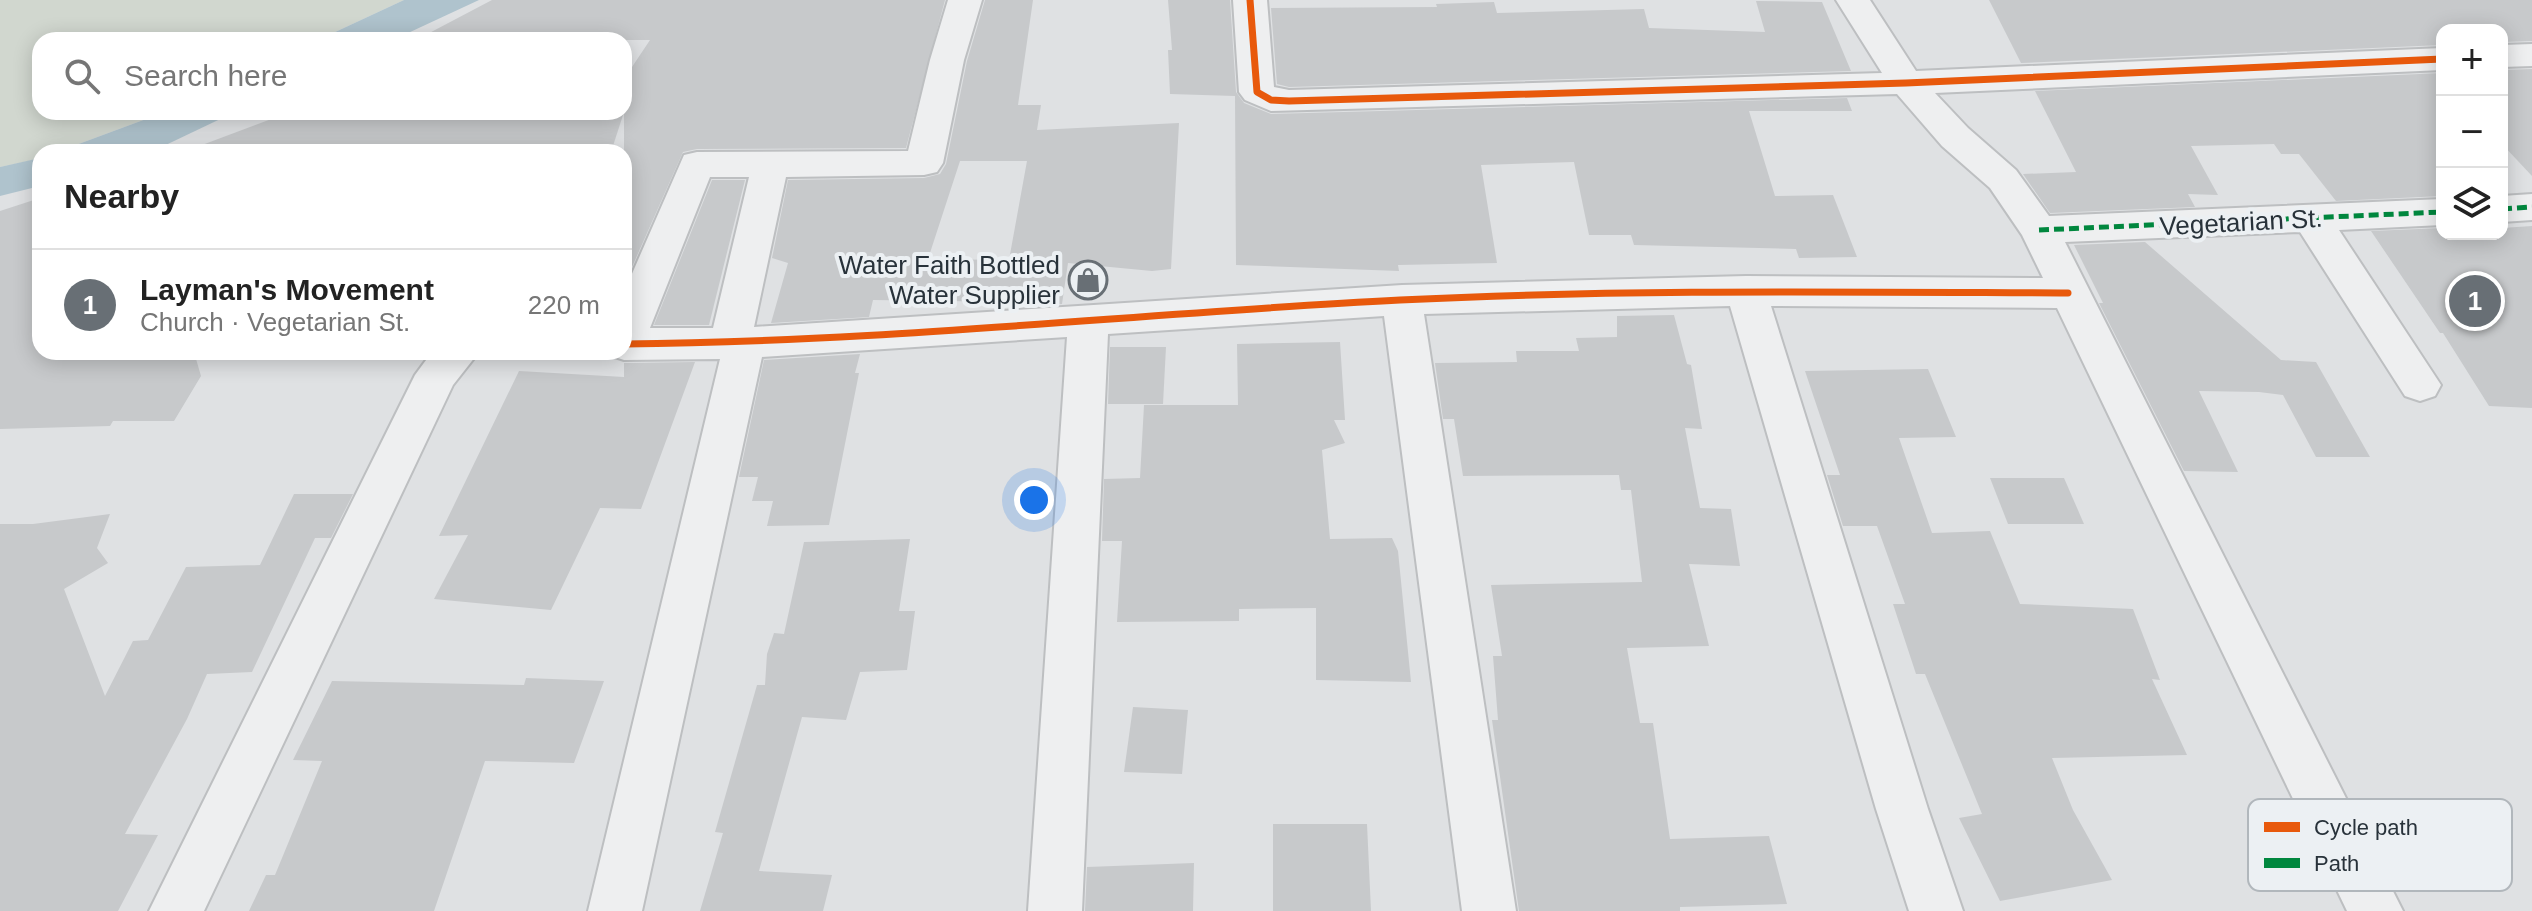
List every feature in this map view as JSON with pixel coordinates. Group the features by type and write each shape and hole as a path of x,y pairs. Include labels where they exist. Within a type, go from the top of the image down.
{"street":[{"path":"632,322 697,164 924,163 947,60 965,0"},
{"path":"1250,0 1255,85 1262,97 1271,100 1906,83 2436,59"},
{"path":"1853,0 1906,83 1955,137 2003,179 2039,230 2320,799"},
{"path":"2508,56 2532,55"},
{"path":"615,911 737,343 770,165"},
{"path":"2508,209 2532,207"},
{"name":"Vegetarian St.","path":"2039,230 2436,212"},
{"path":"2310,217 2420,385"},
{"path":"632,342 737,343 1088,323 1402,300 1746,291 2068,293"},
{"path":"1746,291 1902,809 1936,911"},
{"path":"1402,300 1489,911"},
{"path":"1055,911 1088,323"},
{"path":"176,911 436,375 450,360"},
{"path":"2366,891 2376,911"}],"shaded area":[{"path":"0,0 404,0 335,32 32,32 32,120 143,120 79,144 32,144 32,160 0,167"}],"water":[{"path":"404,0 479,0 410,32 335,32"},
{"path":"143,120 218,120 168,144 79,144"},
{"path":"32,160 32,188 0,196 0,167"}],"building":[{"path":"492,0 945,0 906,148 697,149 683,152 632,267 632,144 624,144 624,120 632,120 632,67 650,40 632,40 632,32 431,32"},
{"path":"985,0 1033,0 1018,105 1041,105 1037,130 1179,123 1171,269 1152,271 1068,263 1062,304 1018,307 1019,302 873,300 869,317 771,323 788,263 772,258 788,180 924,178 940,174 946,164 967,61","holes":["960,161 1027,161 1009,260 928,259"]},
{"path":"1168,0 1230,0 1236,92 1244,103 1271,114 1847,98 1852,111 1749,111 1775,196 1833,195 1857,257 1799,258 1796,249 1634,245 1631,235 1589,235 1574,162 1481,165 1497,263 1398,265 1399,271 1236,265 1235,96 1170,94 1168,50 1172,50"},
{"path":"1989,0 2532,0 2532,41 2508,42 2508,24 2436,24 2436,45 2021,63"},
{"path":"1756,1 1822,2 1851,71 1289,87 1277,84 1271,8 1437,7 1436,4 1494,2 1497,13 1644,9 1649,28 1765,32"},
{"path":"2532,69 2532,176 2508,150 2508,70"},
{"path":"2436,73 2436,196 2336,201 2299,154 2281,154 2274,144 2191,146 2218,195 2188,194 2195,207 2050,213 2023,174 2076,172 2035,91"},
{"path":"269,120 621,120 614,144 205,144"},
{"path":"712,180 745,180 709,325 654,325"},
{"path":"32,201 32,360 196,360 201,376 174,421 113,421 110,426 0,429 0,211"},
{"path":"2532,226 2532,408 2489,406 2443,333 2440,333 2371,231 2436,228 2436,240 2508,240 2508,228"},
{"path":"2145,242 2281,360 2316,362 2370,457 2316,457 2283,395 2199,391 2238,472 2184,471 2099,303 2103,303 2074,245"},
{"path":"1674,315 1687,364 1691,365 1702,429 1685,428 1700,508 1731,509 1740,566 1689,564 1709,646 1627,648 1640,723 1653,723 1670,839 1769,836 1787,904 1680,907 1680,911 1519,911 1492,720 1498,720 1493,656 1502,656 1491,585 1642,582 1631,490 1621,490 1619,475 1463,476 1454,419 1443,419 1435,363 1517,362 1516,351 1579,351 1576,338 1617,337 1617,316"},
{"path":"1340,342 1345,420 1334,420 1345,443 1322,450 1330,539 1392,538 1398,551 1411,682 1316,680 1316,608 1239,609 1239,621 1117,622 1122,541 1102,541 1104,479 1140,478 1144,405 1238,405 1237,344"},
{"path":"1110,347 1166,347 1163,404 1108,404"},
{"path":"860,354 855,373 859,373 829,525 767,526 773,501 752,501 758,477 739,477 764,360"},
{"path":"695,362 641,509 600,508 551,610 434,599 468,535 439,536 519,371 624,377 624,363"},
{"path":"1928,369 1956,437 1899,438 1932,533 1990,531 2020,604 2133,609 2160,680 2152,679 2187,755 2052,758 2073,810 2112,880 2000,901 1959,818 1982,814 1925,674 1916,674 1893,604 1905,604 1877,526 1843,526 1827,475 1840,475 1805,371"},
{"path":"1990,478 2064,478 2084,524 2008,524"},
{"path":"294,494 353,494 331,538 315,538 252,672 207,674 187,719 125,834 158,835 118,911 0,911 0,524 33,524 110,514 97,548 108,563 64,589 105,696 133,641 148,640 186,567 260,565"},
{"path":"910,539 899,611 915,611 907,670 860,672 846,720 802,717 759,871 832,875 823,911 700,911 723,833 715,832 757,685 765,685 767,654 774,633 784,634 804,542"},
{"path":"526,678 604,681 574,763 485,761 434,911 249,911 266,875 275,875 322,761 293,760 332,681 524,685"},
{"path":"1133,707 1188,710 1182,774 1124,772"},
{"path":"1273,824 1367,824 1371,911 1273,911"},
{"path":"1194,863 1193,911 1085,911 1087,867"}],"marked path":[{"path":"2508,209 2532,207"},
{"path":"2039,230 2436,212"}],"cycle path":[{"path":"1250,0 1257,92 1271,100 1289,101 1906,83 2436,59"},
{"path":"632,344 744,343 1402,300 1746,291 2068,293"}],"place":[{"name":"Water Faith Bottled Water Supplier","path":"1088,280"},
{"name":"Layman's Movement","path":"2475,301"}]}
